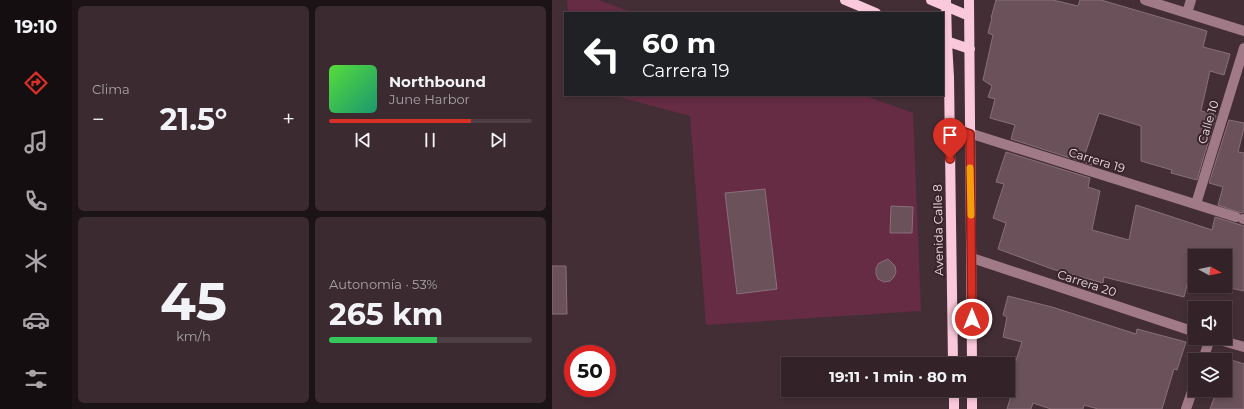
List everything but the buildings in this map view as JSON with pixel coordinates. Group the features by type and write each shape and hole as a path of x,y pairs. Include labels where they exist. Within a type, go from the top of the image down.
{"main road":[{"path":"845,0 874,12"},
{"path":"931,0 947,4 970,16"},
{"path":"969,0 972,357"},
{"name":"Avenida Calle 8","path":"947,4 945,41 950,77 953,357"},
{"path":"945,41 970,49"},
{"path":"954,397 954,409"},
{"path":"972,397 972,409"}],"street":[{"path":"1145,0 1244,31"},
{"path":"1187,12 1191,0"},
{"name":"Calle 10","path":"1196,204 1244,48"},
{"name":"Carrera 19","path":"950,127 1241,218"},
{"name":"Carrera 20","path":"972,258 1188,330"},
{"path":"1232,344 1244,347"},
{"path":"1186,409 1190,397"}],"shaded area":[{"path":"567,0 598,0 631,12 568,12"},
{"path":"616,96 866,96 913,113 921,311 706,325 690,116"}],"slow traffic":[{"path":"970,168 971,215"}],"route":[{"path":"950,159 950,127 970,134 972,319"}]}
